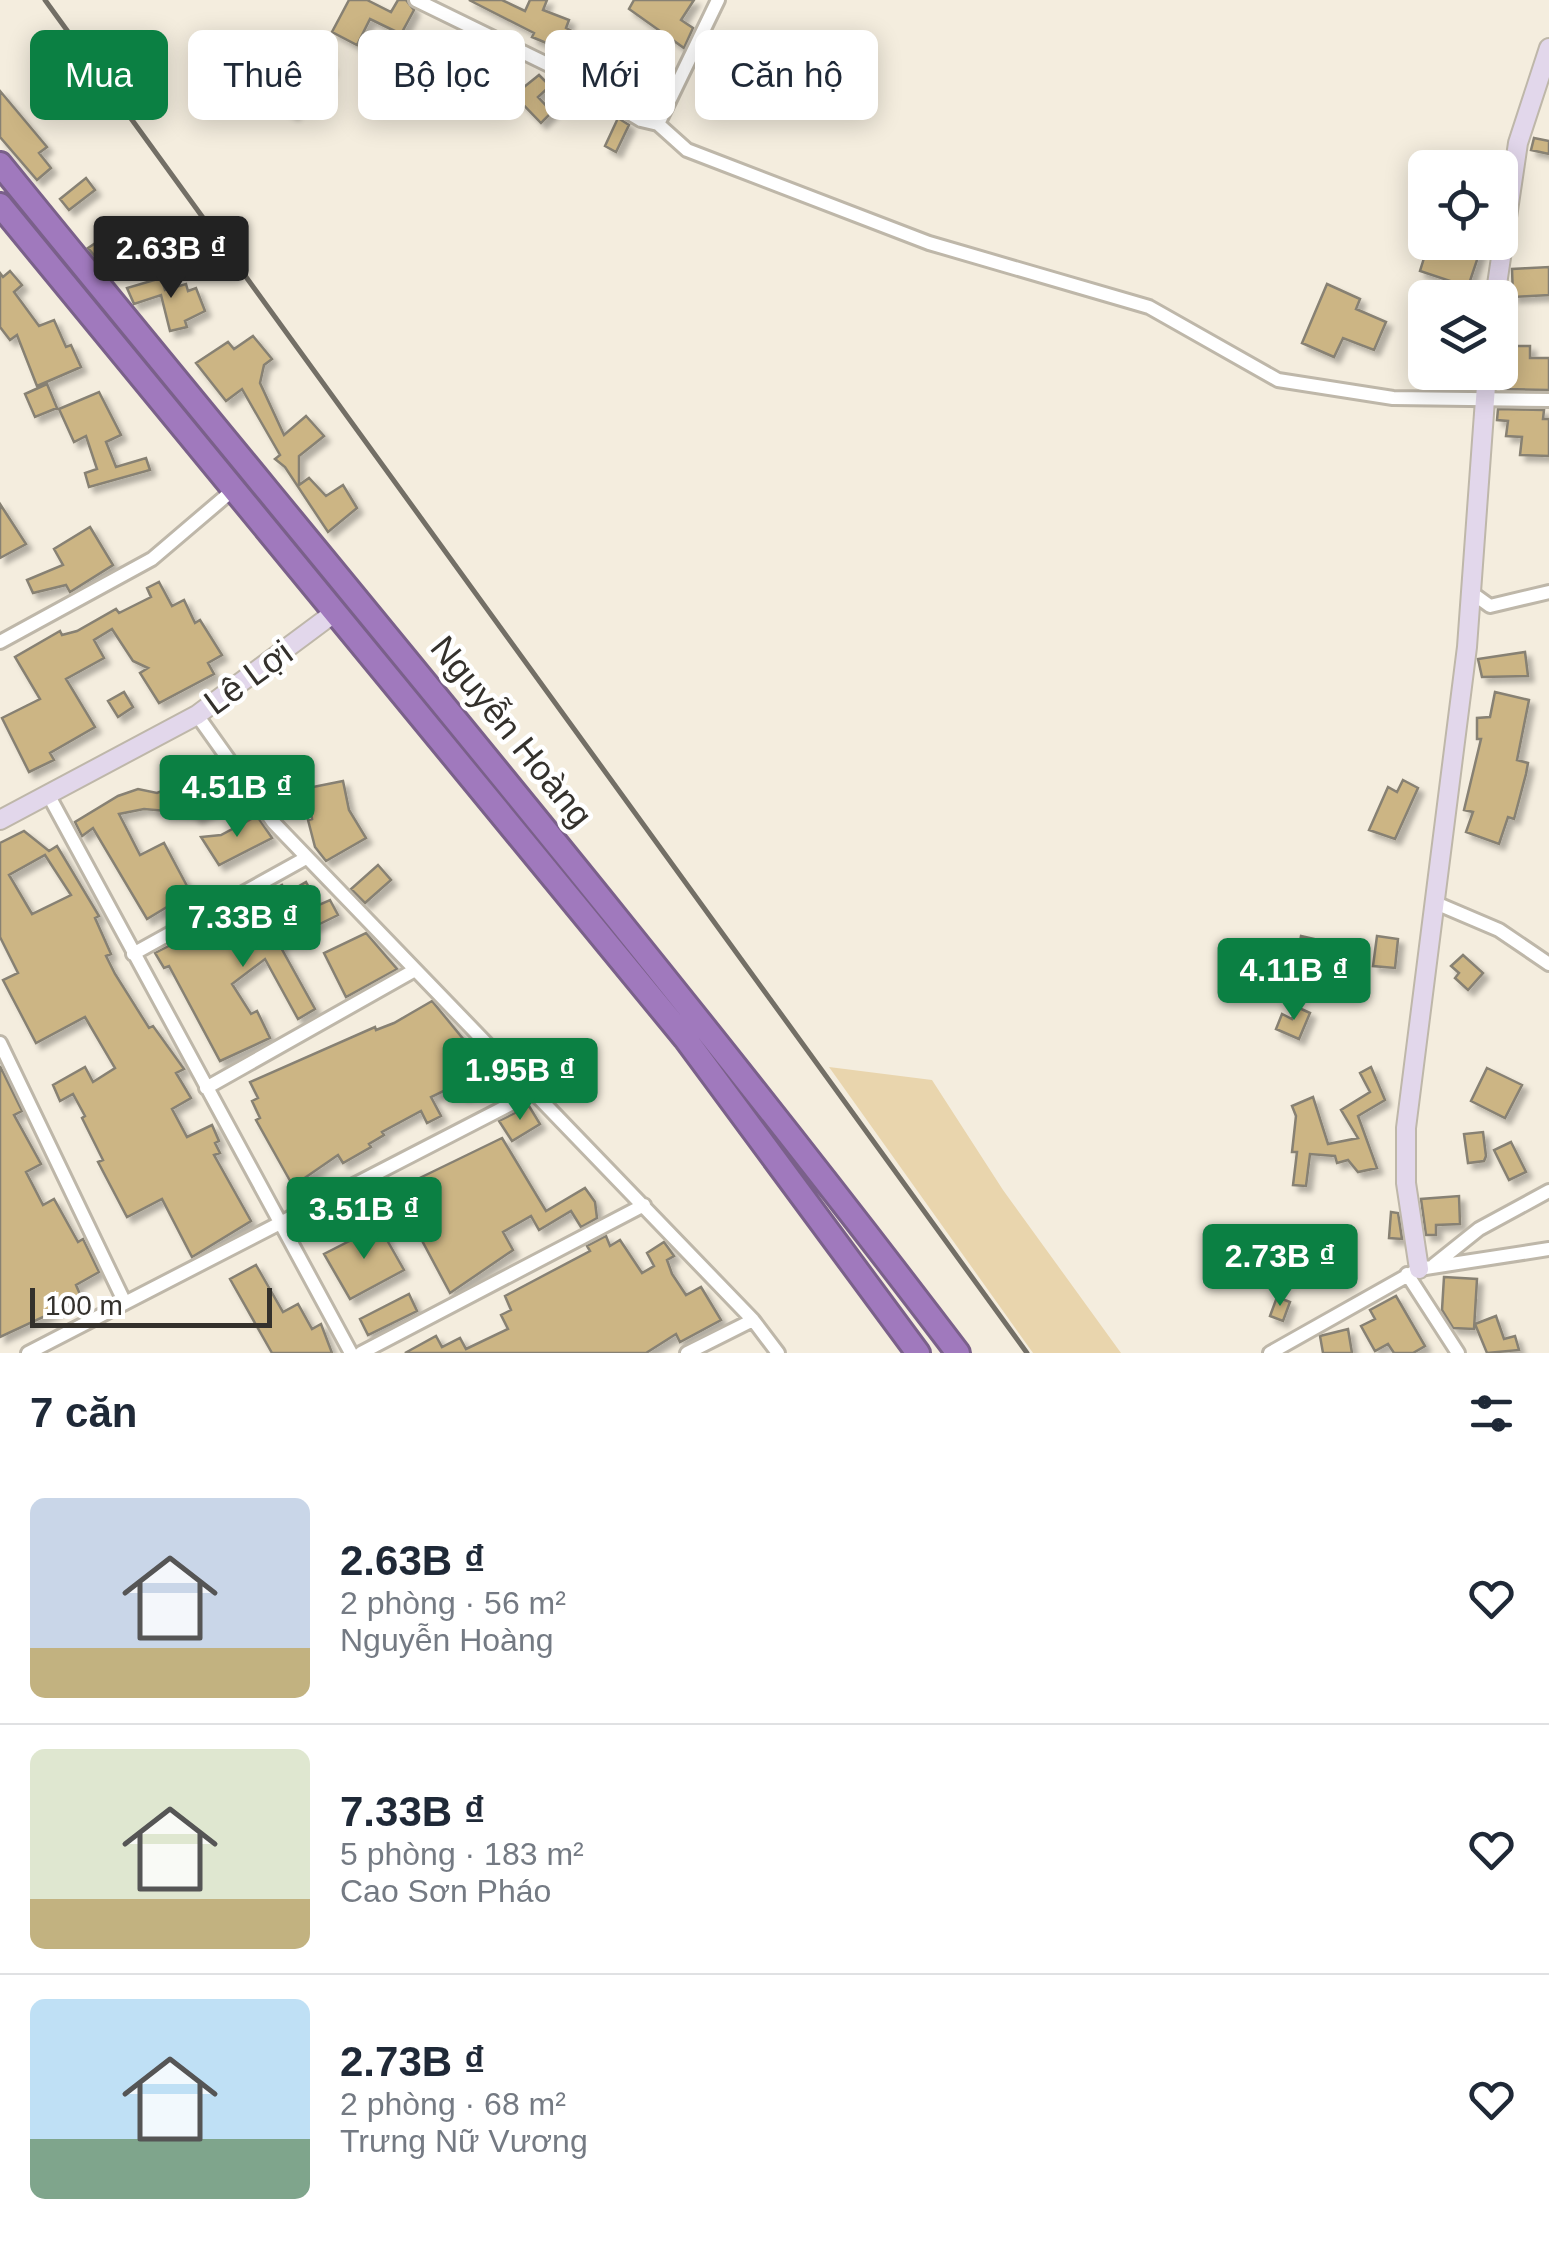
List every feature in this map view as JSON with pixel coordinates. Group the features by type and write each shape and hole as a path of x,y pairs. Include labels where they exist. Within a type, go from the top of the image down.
{"highway":[{"name":"Nguyễn Hoàng","path":"0,164 565,850 958,1353"},
{"name":"Nguyễn Hoàng","path":"0,205 684,1038 918,1353"},
{"path":"57,274 77,259"}],"street":[{"path":"416,0 549,65 641,120 658,124 687,150 903,233 1149,306 1278,380 1358,395 1483,402 1549,400"},
{"path":"658,124 718,0"},
{"path":"1499,280 1518,144 1549,48"},
{"path":"1458,1353 1419,1270 1406,1183 1406,1128 1438,904 1472,593 1485,390"},
{"path":"0,642 152,559 234,490"},
{"path":"1472,593 1490,606 1549,592"},
{"name":"Lê Lợi","path":"0,820 197,715 334,614"},
{"path":"197,715 273,822 644,1205 753,1320 778,1353"},
{"path":"49,796 352,1353"},
{"path":"133,954 306,858"},
{"path":"1438,904 1499,930 1549,964"},
{"path":"206,1088 415,970"},
{"path":"0,1042 125,1303"},
{"path":"28,1353 534,1092"},
{"path":"1270,1353 1419,1270 1480,1229 1549,1191"},
{"path":"361,1353 644,1205"},
{"path":"1419,1270 1549,1248"},
{"path":"687,1353 753,1320"}],"shaded area":[{"path":"829,1067 932,1080 1003,1190 1121,1353 1033,1353"}],"building":[{"path":"349,0 367,0 391,12 398,0 406,0 414,10 403,30 393,30 370,19 364,30 358,30 357,45 333,30"},
{"path":"469,0 502,0 525,11 530,0 547,0 543,10 569,20 566,28 570,30 545,30 545,42 532,37 534,33"},
{"path":"634,0 694,0 681,20 693,28 684,48 675,42 675,30 659,30 629,9"},
{"path":"539,75 545,81 545,91 538,97 545,104 545,119 541,123 525,106 525,86"},
{"path":"0,91 47,147 39,153 51,168 37,180 0,137"},
{"path":"617,120 629,125 616,152 605,146"},
{"path":"1534,138 1549,141 1549,154 1531,150"},
{"path":"86,178 95,190 69,210 60,199"},
{"path":"121,226 128,237 105,252 111,261 103,266 88,248"},
{"path":"1423,260 1477,260 1470,280 1447,280 1420,271"},
{"path":"1549,267 1549,295 1518,297 1518,280 1512,280 1512,269"},
{"path":"10,271 22,285 14,292 39,326 54,320 66,347 71,345 81,367 37,386 17,335 10,340 0,327 0,273 3,277"},
{"path":"161,278 165,290 186,284 188,291 196,288 205,311 185,321 187,327 170,331 161,295 134,304 127,288"},
{"path":"1327,284 1360,299 1356,309 1386,322 1374,350 1343,338 1334,357 1302,343"},
{"path":"253,336 272,359 264,365 260,383 284,435 306,416 324,436 299,456 299,485 309,478 326,496 343,485 357,508 328,532 285,467 275,459 280,455 242,389 226,401 196,363 228,342 234,349"},
{"path":"1518,346 1530,346 1530,358 1549,358 1549,390 1518,389"},
{"path":"47,384 57,408 35,417 25,394"},
{"path":"99,392 121,435 106,442 116,467 146,458 150,470 89,487 85,473 97,469 86,436 74,442 59,409"},
{"path":"1498,409 1544,410 1543,419 1549,419 1549,456 1520,455 1522,437 1506,436 1508,421 1497,420"},
{"path":"0,504 26,544 0,558"},
{"path":"90,527 113,565 70,592 66,585 33,593 27,580 63,565 54,549"},
{"path":"159,582 172,606 184,600 195,623 200,620 222,655 208,663 214,674 159,703 140,673 148,668 133,661 112,629 94,640 104,658 66,679 95,727 50,753 54,760 29,772 2,718 40,699 15,657 60,631 62,635 77,631 116,609 119,613 151,597 147,588"},
{"path":"1525,652 1528,676 1482,677 1478,659"},
{"path":"124,692 133,707 118,717 108,701"},
{"path":"1495,692 1529,700 1517,760 1528,763 1526,774 1514,819 1508,817 1499,844 1466,832 1473,812 1464,810 1481,739 1477,739 1477,718 1490,717"},
{"path":"201,775 219,807 197,818 189,813 144,809 119,814 140,855 164,843 195,901 177,912 172,904 147,919 93,828 82,836 75,822 118,796 138,789 157,793"},
{"path":"1403,780 1418,788 1395,839 1369,830 1388,787 1397,792"},
{"path":"343,781 349,810 366,838 326,861 315,847 308,820 312,819 308,788"},
{"path":"257,816 272,838 219,865 201,837 221,835"},
{"path":"24,831 49,851 57,846 99,916 95,918 115,974 149,1028 153,1026 184,1069 176,1073 191,1098 172,1109 187,1137 212,1125 220,1153 214,1155 251,1221 192,1257 162,1199 127,1217 98,1162 103,1160 73,1094 60,1101 53,1085 85,1067 93,1082 115,1068 85,1017 36,1043 3,980 18,973 0,937 0,843","holes":["45,855 71,895 32,914 9,875"]},
{"path":"378,865 391,880 365,903 351,889"},
{"path":"306,882 319,905 330,900 338,915 279,944 315,1009 298,1019 265,959 232,984 251,1014 257,1011 270,1038 220,1061 169,966 164,968 155,953 212,924 220,936 282,924 264,895 282,885 287,893"},
{"path":"366,933 397,969 346,997 324,953"},
{"path":"1301,936 1314,939 1311,955 1298,952"},
{"path":"1377,936 1398,939 1395,968 1373,966"},
{"path":"1463,955 1483,973 1468,990 1455,978 1459,973 1451,966"},
{"path":"432,1001 464,1040 453,1046 476,1089 463,1095 458,1084 431,1097 441,1116 427,1123 421,1111 382,1132 384,1135 369,1144 371,1147 343,1163 338,1155 293,1186 256,1120 260,1118 252,1101 258,1098 250,1082 375,1027 376,1030 394,1023"},
{"path":"1297,1007 1310,1013 1299,1039 1276,1029 1282,1014 1292,1019"},
{"path":"0,1066 22,1111 14,1115 41,1164 26,1172 43,1205 54,1199 78,1242 83,1239 99,1272 76,1285 82,1299 0,1337"},
{"path":"1371,1067 1385,1100 1358,1116 1377,1168 1358,1172 1348,1160 1337,1163 1335,1156 1310,1154 1306,1186 1293,1185 1297,1152 1292,1152 1296,1116 1292,1106 1313,1097 1328,1144 1358,1138 1341,1110 1370,1092 1360,1073"},
{"path":"1487,1068 1522,1085 1505,1118 1471,1101"},
{"path":"529,1106 540,1124 512,1141 499,1121"},
{"path":"1483,1132 1484,1161 1468,1163 1464,1134"},
{"path":"502,1138 546,1211 585,1188 595,1202 597,1218 581,1227 571,1211 539,1230 531,1216 503,1232 513,1250 450,1293 395,1190"},
{"path":"1511,1142 1526,1172 1509,1180 1494,1150"},
{"path":"1459,1196 1460,1224 1436,1225 1436,1235 1426,1235 1421,1199"},
{"path":"1391,1212 1398,1213 1402,1239 1389,1238"},
{"path":"379,1226 404,1270 350,1299 324,1254"},
{"path":"606,1236 610,1246 620,1240 642,1273 654,1266 647,1253 664,1242 674,1256 667,1260 672,1274 686,1295 701,1287 721,1320 680,1342 676,1334 646,1353 405,1353 436,1336 442,1347 460,1338 466,1349 508,1329 501,1315 511,1310 505,1296 590,1251 587,1246"},
{"path":"256,1265 283,1312 298,1304 312,1329 321,1324 332,1353 272,1353 230,1279"},
{"path":"1444,1277 1477,1279 1474,1329 1453,1328 1442,1310"},
{"path":"409,1294 417,1311 368,1335 360,1319"},
{"path":"1396,1296 1425,1346 1413,1353 1394,1353 1388,1344 1375,1351 1361,1326 1375,1319 1370,1310"},
{"path":"1277,1297 1290,1302 1283,1321 1270,1316"},
{"path":"1496,1316 1504,1339 1515,1336 1519,1350 1487,1353 1475,1324"},
{"path":"1348,1329 1352,1353 1323,1353 1320,1336"}],"railway":[{"path":"45,0 1027,1353"}]}
